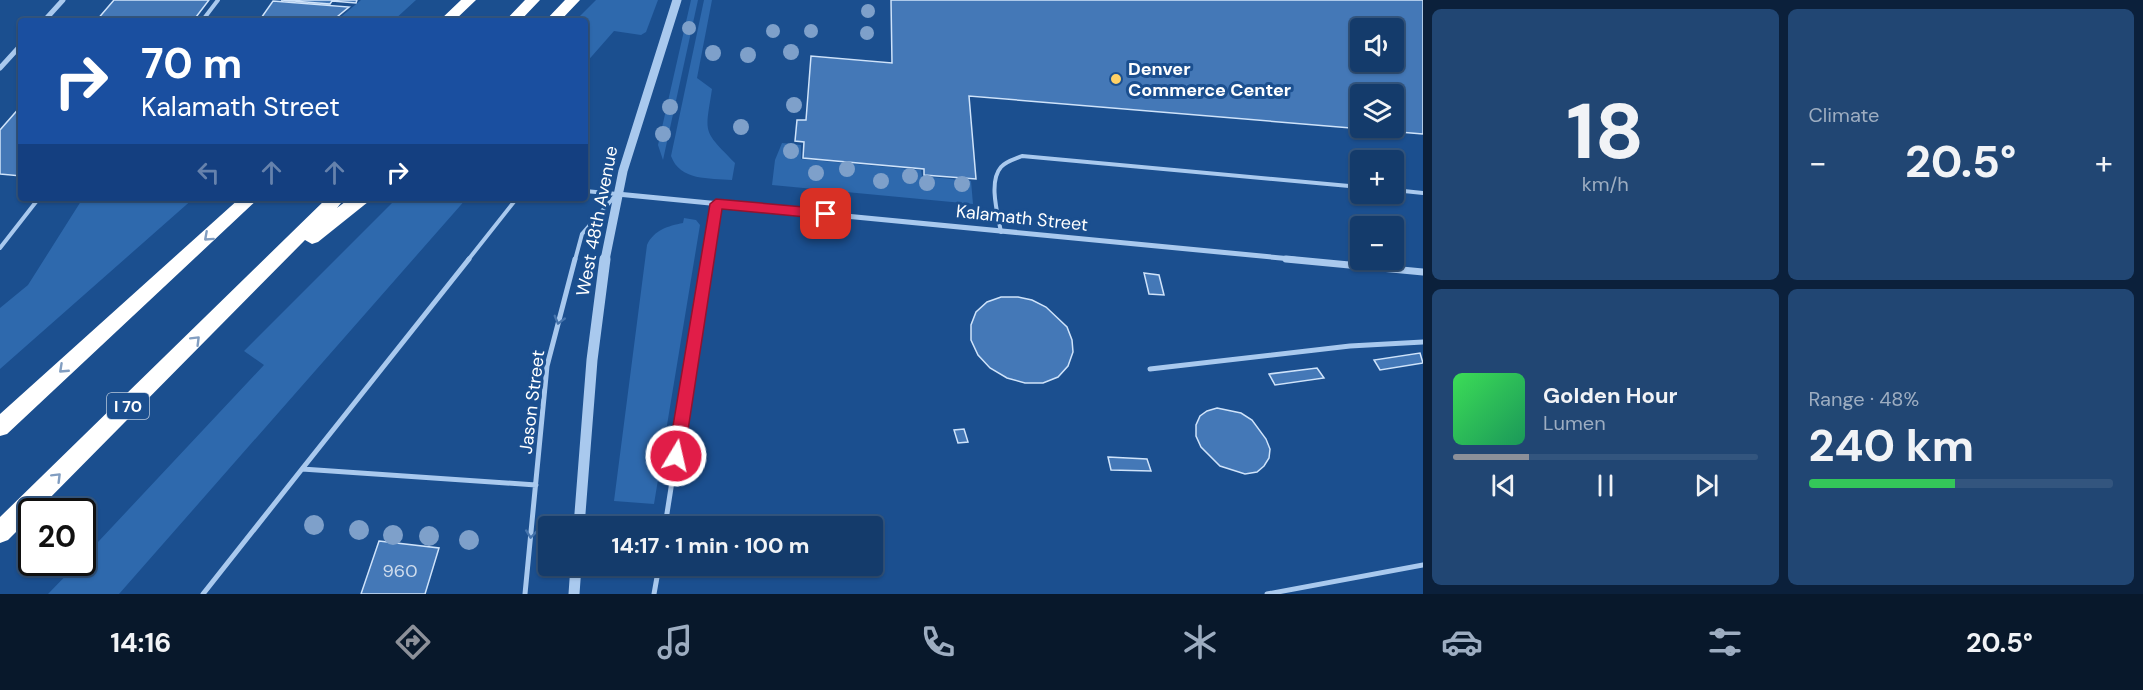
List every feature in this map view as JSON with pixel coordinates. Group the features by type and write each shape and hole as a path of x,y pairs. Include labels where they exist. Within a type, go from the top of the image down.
{"highway":[{"path":"449,18 469,0"},
{"path":"515,18 533,0"},
{"path":"555,18 573,0"},
{"path":"0,427 248,201"},
{"name":"I 70","path":"0,532 334,201"},
{"path":"256,280 358,201"}],"street":[{"path":"47,18 63,0"},
{"name":"West 48th Avenue","path":"580,516 595,331 617,194 628,151 677,0"},
{"path":"0,68 18,48"},
{"name":"Kalamath Street","path":"617,194 1423,272"},
{"path":"574,594 575,576"}],"lane":[{"path":"204,18 218,0"},
{"path":"1001,232 996,178 1000,168 1009,160 1022,156 1350,186"},
{"path":"588,191 617,194"},
{"path":"1404,191 1423,193"},
{"name":"Jason Street","path":"525,594 547,366 582,234 617,194"},
{"path":"0,248 37,201"},
{"path":"203,594 515,201"},
{"path":"667,516 716,204"},
{"path":"1150,369 1350,346 1423,342"},
{"path":"302,469 536,485"},
{"path":"1267,594 1423,565"},
{"path":"654,594 657,576"},
{"path":"1306,587 1309,594"}],"shaded area":[{"path":"361,0 416,0 396,18 340,18"},
{"path":"596,0 658,0 646,32 641,35 614,31 588,61 588,18 578,18"},
{"path":"691,0 698,0 663,160 658,145"},
{"path":"704,0 712,0 697,78 712,89 708,130 716,144 735,163 732,180 696,177 688,174 675,164 671,156"},
{"path":"782,143 801,145 801,159 921,170 922,176 971,181 973,204 772,185 775,160"},
{"path":"81,201 191,201 0,369 0,308 28,285"},
{"path":"394,201 464,201 119,594 48,594 65,576 96,576 96,544 264,365 244,351"},
{"path":"684,218 696,220 700,225 654,504 614,501 647,245 658,232 683,223"}],"building":[{"path":"114,0 209,0 195,18 99,18"},
{"path":"281,0 357,0 356,3 332,1 330,4"},
{"name":"Denver Commerce Center","path":"891,0 1423,0 1423,134 1404,132 1404,84 1350,84 1350,128 969,96 976,179 924,175 924,169 803,158 804,142 795,141 797,120 806,120 811,56 892,63"},
{"path":"273,1 349,7 336,18 261,18"},
{"path":"18,109 18,176 0,174 0,130"},
{"path":"1144,273 1159,275 1164,295 1149,294"},
{"path":"1001,297 1032,300 1046,307 1067,327 1072,340 1073,352 1068,366 1058,377 1043,383 1025,383 1007,378 990,368 978,355 971,340 971,325 976,312 987,302"},
{"path":"1420,353 1423,363 1380,370 1374,360"},
{"path":"1317,368 1324,378 1275,385 1269,374"},
{"path":"1217,408 1241,413 1252,420 1266,439 1270,449 1269,458 1257,472 1245,474 1220,466 1201,447 1196,436 1196,425 1200,416"},
{"path":"964,429 968,442 958,443 954,430"},
{"path":"1108,457 1147,459 1151,471 1111,470"},
{"path":"379,541 439,548 425,594 361,594"}],"place":[{"name":"Denver Commerce Center","path":"1116,79"}],"route":[{"path":"676,456 716,204 826,214"}]}
